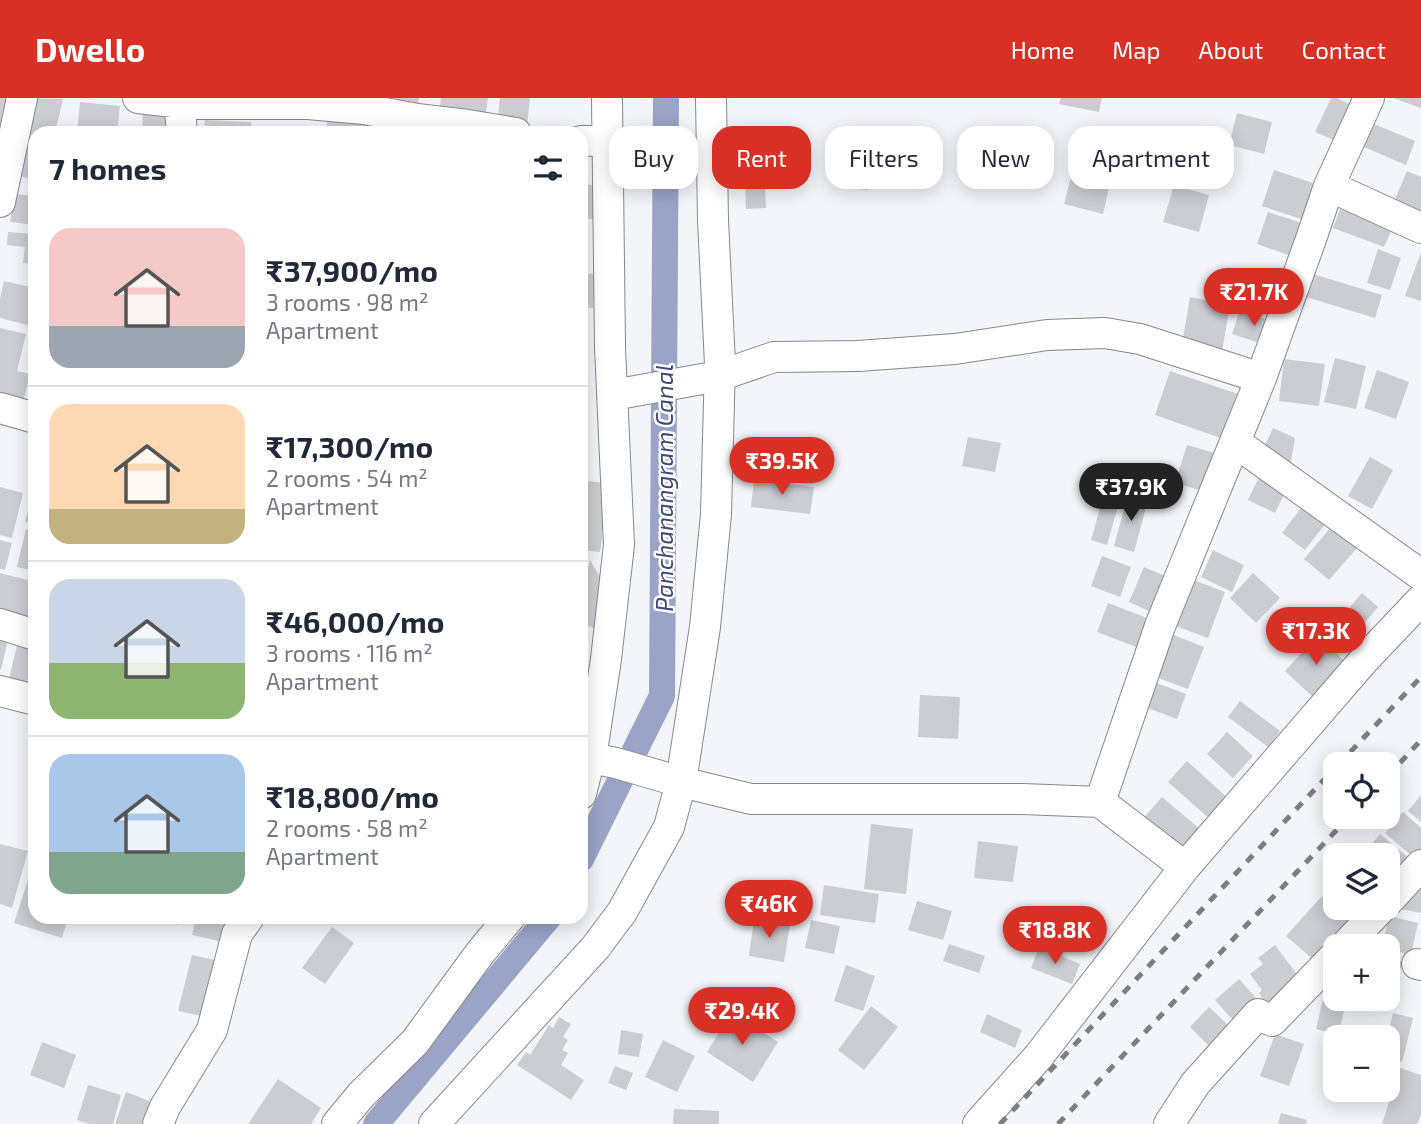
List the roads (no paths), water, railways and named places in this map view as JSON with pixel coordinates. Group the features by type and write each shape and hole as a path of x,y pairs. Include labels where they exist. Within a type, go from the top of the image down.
{"street":[{"path":"0,202 22,98"},
{"path":"138,98 282,101 364,109 474,126"},
{"path":"588,783 603,760 595,638 619,545 610,348 595,141 607,98"},
{"path":"434,1124 595,948 622,912 669,827 669,778 705,627 716,514 719,376 710,98"},
{"path":"1100,802 1160,626 1261,378 1329,186 1369,98"},
{"path":"179,100 181,126"},
{"path":"1329,186 1421,228"},
{"path":"612,395 719,376 774,357 858,356 955,349 1047,335 1105,333 1140,339 1261,378"},
{"path":"0,408 28,416"},
{"path":"1235,442 1421,575"},
{"path":"978,1124 1038,1057 1185,867 1364,660 1421,600"},
{"path":"0,624 28,633"},
{"path":"0,691 28,698"},
{"path":"603,760 751,799 1022,799 1100,802 1185,867"},
{"path":"1400,888 1421,865"},
{"path":"1356,934 1370,920"},
{"path":"159,1124 165,1107 212,1030 237,934 244,924"},
{"path":"337,1124 415,1042 503,924"},
{"path":"1169,1124 1195,1084 1258,1014 1272,1021 1323,968"}],"waterway":[{"name":"Panchanangram Canal","path":"588,845 662,696 666,98"},
{"name":"Panchanangram Canal","path":"376,1124 543,924"}],"railway":[{"path":"1350,752 1421,677"},
{"path":"1400,763 1421,740"},
{"path":"1000,1124 1323,781"},
{"path":"1058,1124 1338,829"}]}
